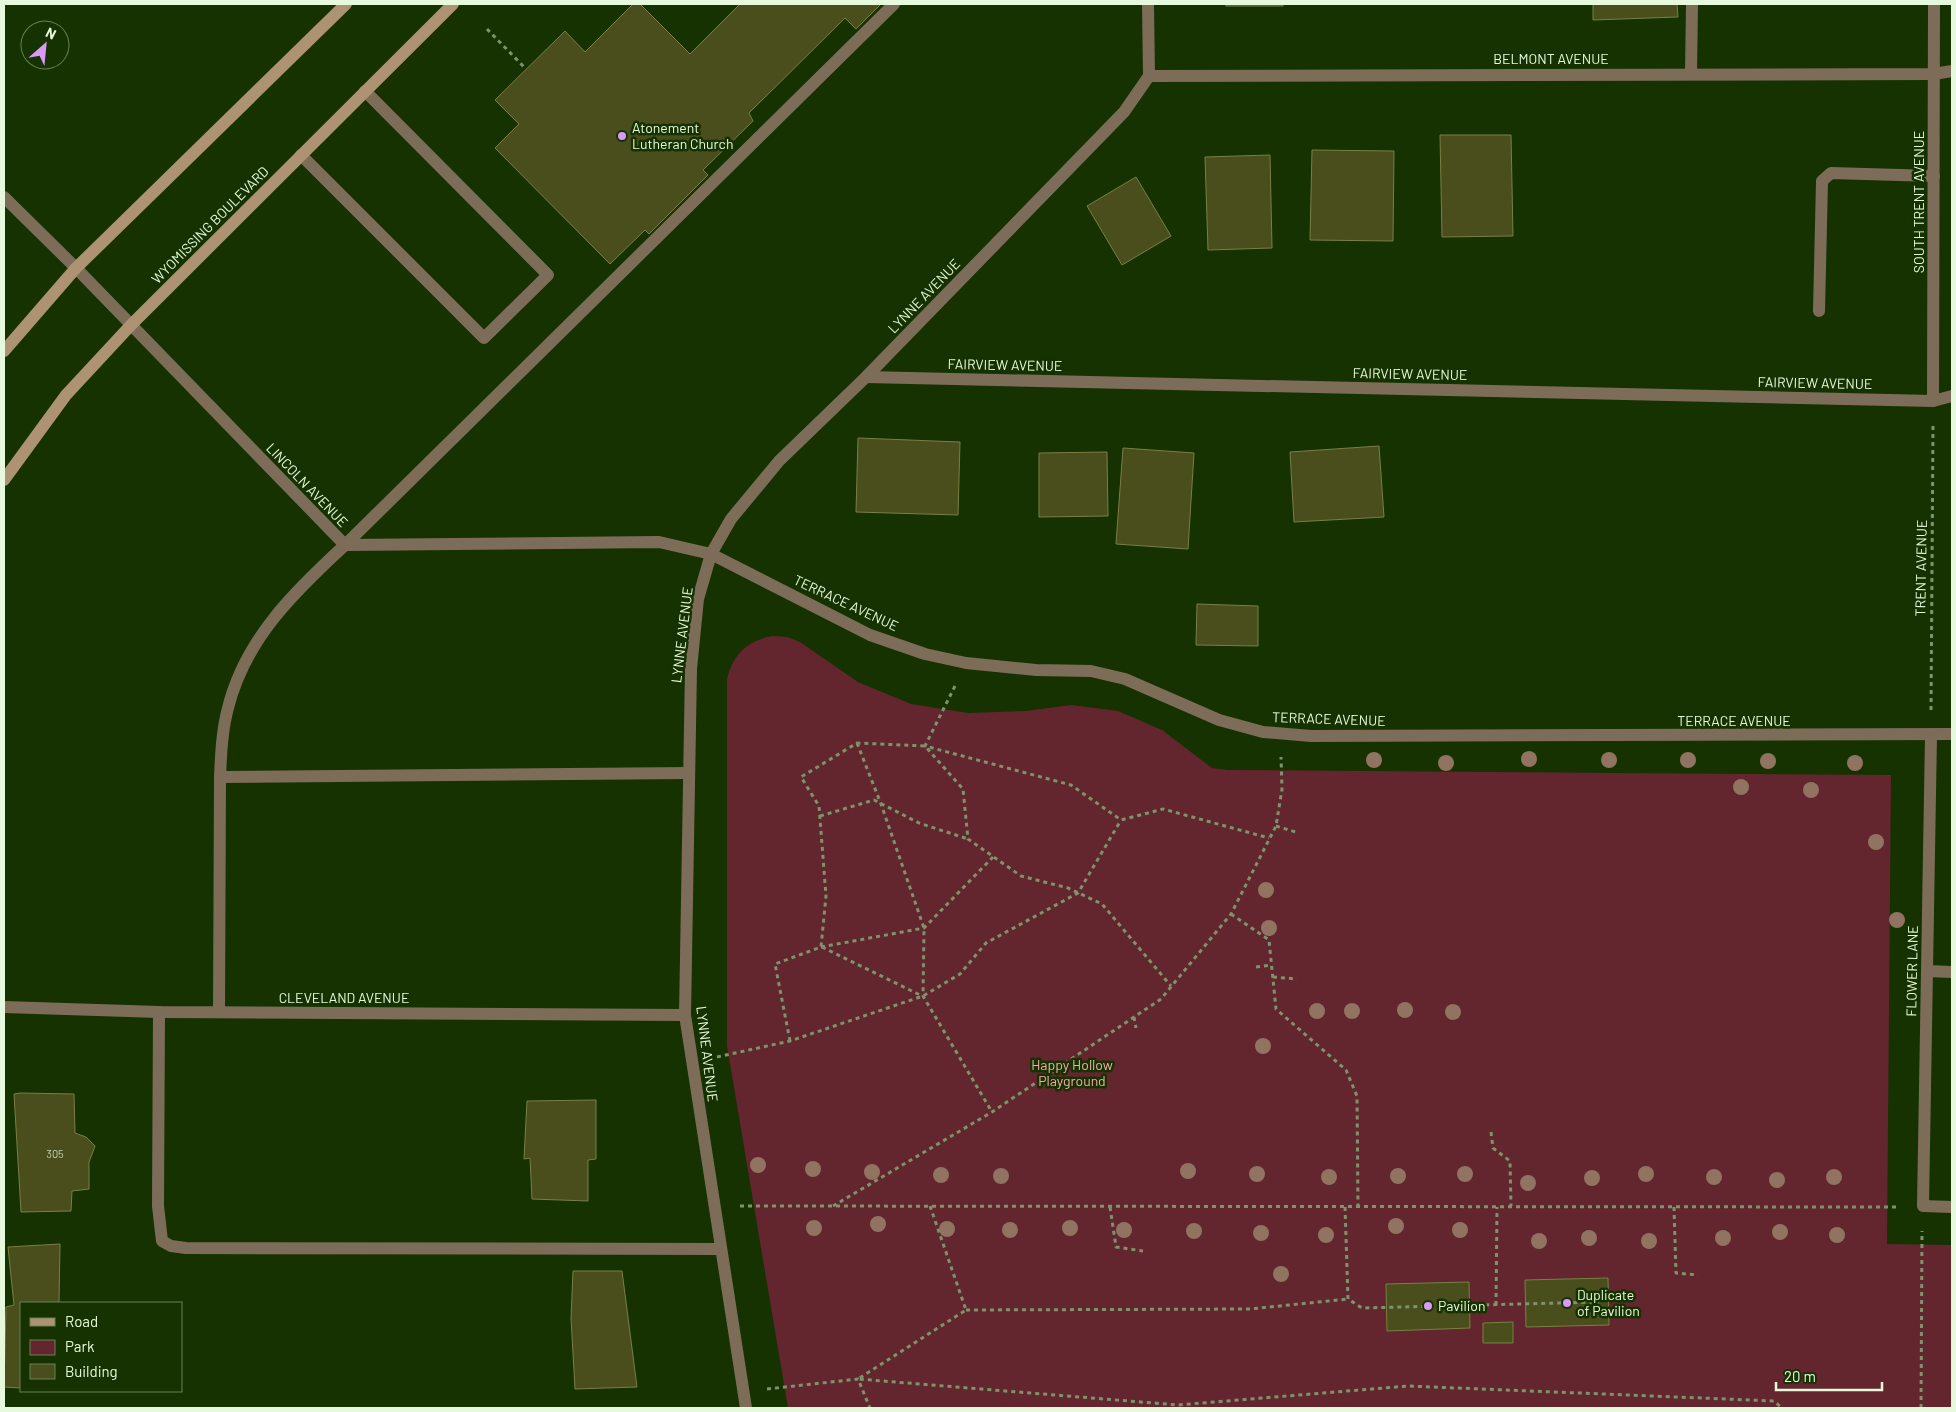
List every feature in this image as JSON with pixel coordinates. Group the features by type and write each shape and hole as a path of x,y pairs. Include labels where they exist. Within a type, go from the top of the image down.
{"main road":[{"path":"4,351 76,268 346,4"},
{"name":"WYOMISSING BOULEVARD","path":"4,480 66,395 131,325 452,4"}],"street":[{"path":"219,1012 220,777 222,740 227,709 233,689 252,648 268,624 303,584 345,545 894,4"},
{"path":"1148,4 1149,76"},
{"path":"1692,4 1692,74"},
{"name":"SOUTH TRENT AVENUE","path":"1933,400 1934,4"},
{"name":"BELMONT AVENUE","path":"1149,76 1934,74 1952,71"},
{"name":"LYNNE AVENUE","path":"746,1408 685,1015 690,669 698,599 711,554 731,519 779,461 866,377 1124,112 1149,76"},
{"path":"301,155 484,338 548,275 365,91"},
{"path":"1818,311 1822,181 1831,173 1934,176"},
{"name":"LINCOLN AVENUE","path":"4,197 76,268 345,545 659,542 711,554"},
{"name":"FAIRVIEW AVENUE","path":"866,377 1933,400 1952,396"},
{"name":"TERRACE AVENUE","path":"711,554 870,635 926,654 966,663 1036,670 1091,671 1125,679 1219,720 1263,732 1311,736 1952,734"},
{"name":"FLOWER LANE","path":"1922,1206 1931,735"},
{"path":"220,777 689,773"},
{"path":"1927,971 1952,972"},
{"name":"CLEVELAND AVENUE","path":"4,1007 159,1012 685,1015"},
{"path":"159,1012 158,1206 162,1241 171,1246 196,1248 721,1249"},
{"path":"1922,1206 1952,1207"}],"path":[{"path":"487,29 526,69"},
{"name":"TRENT AVENUE","path":"1931,735 1933,400"},
{"path":"925,746 966,663"},
{"path":"832,1206 992,1112 1160,1000 1231,914 1276,826 1282,789 1281,734"},
{"path":"857,744 881,804 924,928 923,996 992,1112"},
{"path":"821,947 826,896 819,806 801,777 857,744 925,746 1071,785 1121,820"},
{"path":"925,746 963,789 968,839"},
{"path":"820,816 874,800 919,823 968,839 1021,876 1078,892 1102,904 1171,986"},
{"path":"692,1062 790,1041 923,996 960,974 986,943 1078,892 1121,820 1163,809 1269,838"},
{"path":"1276,826 1299,833"},
{"path":"790,1041 775,964 821,947 924,928 993,857"},
{"path":"1231,914 1269,940 1276,1009 1346,1070 1357,1096 1358,1207"},
{"path":"821,947 923,996"},
{"path":"1256,967 1271,965"},
{"path":"1273,977 1297,979"},
{"path":"1134,1018 1136,1028"},
{"path":"1491,1132 1493,1148 1510,1162 1511,1206"},
{"path":"714,1206 1851,1208 1922,1206 1920,1408"},
{"path":"930,1206 966,1310"},
{"path":"1345,1206 1348,1300"},
{"path":"1110,1207 1116,1247 1143,1251"},
{"path":"1496,1305 1497,1207"},
{"path":"1674,1207 1676,1272 1698,1275"},
{"path":"858,1379 966,1310 1250,1309 1348,1300 1362,1308 1599,1302"},
{"path":"858,1379 870,1408"},
{"path":"744,1392 858,1379 1178,1405 1408,1386 1774,1401 1782,1408"}],"green space":[{"name":"Happy Hollow Playground","path":"773,636 787,637 800,642 858,682 911,704 968,713 1026,711 1071,705 1118,711 1162,730 1212,768 1228,770 1891,775 1887,1244 1952,1245 1952,1408 788,1408 727,1046 727,679 733,662 743,650 756,641"}],"building":[{"name":"Atonement Lutheran Church","path":"633,4 640,4 690,54 740,4 881,4 856,29 845,18 749,113 753,121 703,170 708,175 649,234 645,230 610,264 495,148 519,124 495,100 565,31 585,52"},
{"path":"1226,4 1283,4 1283,6 1226,6"},
{"path":"1593,4 1677,4 1678,17 1593,20"},
{"path":"1440,135 1511,135 1513,236 1442,237"},
{"path":"1312,150 1394,151 1393,241 1310,240"},
{"path":"1270,155 1272,248 1208,250 1205,157"},
{"path":"1136,177 1171,236 1122,265 1087,206"},
{"path":"858,438 960,442 958,515 856,512"},
{"path":"1379,446 1384,517 1294,522 1290,452"},
{"path":"1123,448 1194,453 1188,549 1116,544"},
{"path":"1107,452 1108,516 1039,517 1039,453"},
{"path":"1197,604 1258,606 1258,646 1196,645"},
{"path":"14,1094 74,1094 75,1133 86,1137 95,1146 89,1162 89,1189 72,1191 71,1211 21,1212"},
{"path":"596,1100 596,1159 588,1160 588,1201 532,1199 530,1158 524,1159 527,1101"},
{"path":"60,1244 59,1302 20,1302 20,1388 4,1387 6,1307 14,1305 8,1247"},
{"path":"573,1271 622,1271 637,1387 575,1389 571,1318"},
{"name":"Duplicate of Pavilion","path":"1608,1278 1609,1325 1526,1327 1525,1280"},
{"name":"Pavilion","path":"1469,1282 1470,1328 1387,1331 1386,1284"},
{"path":"1513,1322 1513,1343 1483,1343 1483,1323"}],"place":[{"name":"Atonement Lutheran Church","path":"622,136"},
{"name":"Duplicate of Pavilion","path":"1567,1303"},
{"name":"Pavilion","path":"1428,1306"}]}
